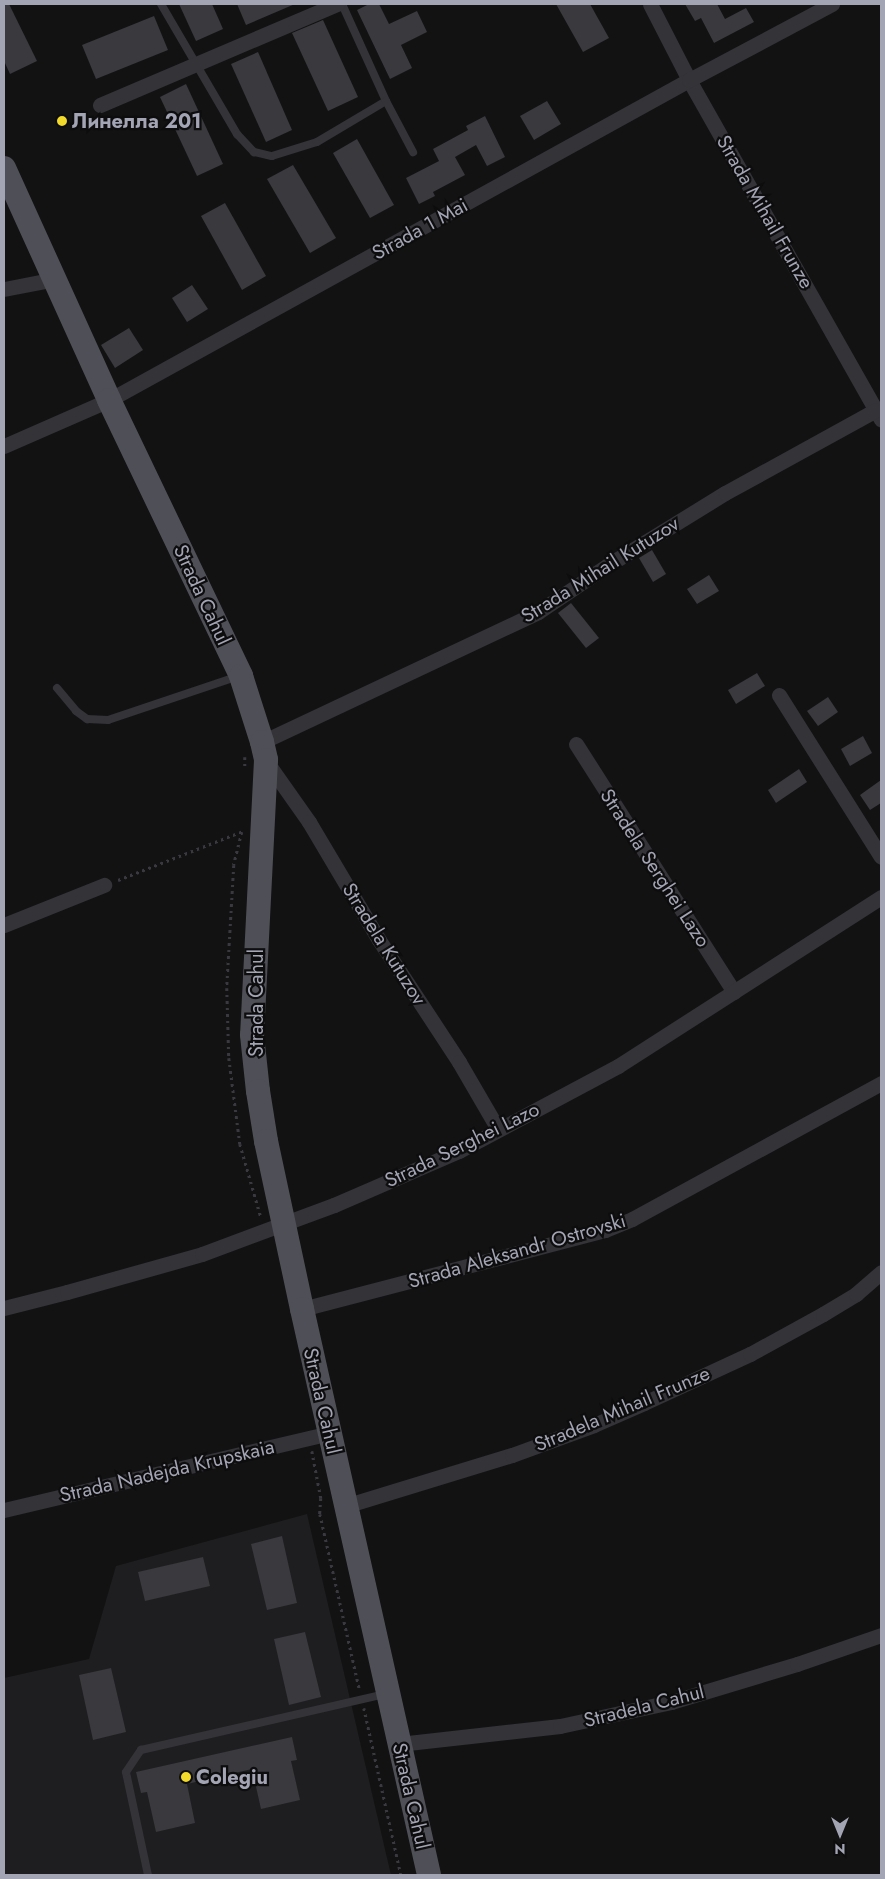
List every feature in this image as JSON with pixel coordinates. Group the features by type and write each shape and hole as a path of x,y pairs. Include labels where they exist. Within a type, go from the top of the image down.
{"main road":[{"name":"Strada Cahul","path":"4,168 56,279 109,400 241,676 264,751 252,1035 264,1133 428,1875"}],"street":[{"path":"100,105 337,4"},
{"name":"Strada Mihail Frunze","path":"650,4 689,80 879,415"},
{"name":"Strada 1 Mai","path":"4,446 109,400 689,80 832,4"},
{"path":"4,289 56,279"},
{"name":"Strada Mihail Kutuzov","path":"264,751 538,612 608,565 725,493 879,415"},
{"path":"779,695 881,857"},
{"name":"Stradela Serghei Lazo","path":"576,744 734,992"},
{"name":"Stradela Kutuzov","path":"264,751 309,822 379,940 459,1062 498,1130"},
{"path":"4,924 104,885"},
{"name":"Strada Serghei Lazo","path":"4,1308 202,1254 410,1174 460,1151 618,1066 881,896"},
{"name":"Strada Aleksandr Ostrovski","path":"302,1309 605,1230 632,1219 881,1084"},
{"name":"Stradela Mihail Frunze","path":"345,1506 512,1454 594,1425 750,1354 856,1294 881,1272"},
{"name":"Strada Nadejda Krupskaia","path":"4,1510 330,1433"},
{"name":"Stradela Cahul","path":"399,1744 560,1726 671,1702 796,1664 881,1635"}],"lane":[{"path":"161,4 237,134 254,152 272,156 317,142 386,101"},
{"path":"342,4 386,101 413,152"},
{"path":"57,688 76,710 87,719 108,720 241,676"},
{"path":"148,1875 126,1772 140,1750 388,1694"}],"path":[{"path":"104,885 243,831"}],"shaded area":[{"name":"Colegiu","path":"307,1514 391,1875 4,1875 4,1678 89,1659 116,1566"}],"building":[{"path":"4,4 9,4 37,61 10,74 4,61"},
{"path":"179,4 212,4 223,29 196,41"},
{"path":"237,4 295,4 246,25"},
{"path":"369,4 379,4 389,24 417,11 427,32 401,45 412,68 390,79 357,10"},
{"path":"556,4 590,4 609,38 583,52"},
{"path":"685,4 717,4 725,19 746,8 754,22 714,43 701,18 695,21"},
{"path":"154,16 168,50 96,79 82,45"},
{"path":"323,20 358,97 328,111 292,33"},
{"path":"258,52 292,130 266,142 231,64"},
{"path":"186,84 223,164 197,176 160,97"},
{"path":"547,101 561,124 534,140 520,116"},
{"path":"485,116 505,157 487,166 476,145 455,157 465,175 433,192 435,196 419,204 406,178 439,161 433,149 468,130 466,126"},
{"path":"357,139 394,205 370,218 333,153"},
{"path":"293,165 336,238 310,253 267,179"},
{"path":"225,203 266,276 242,290 201,216"},
{"path":"192,285 208,309 187,322 172,298"},
{"path":"129,328 143,350 115,368 101,345"},
{"path":"652,550 666,574 653,582 639,558"},
{"path":"709,575 719,591 697,604 687,589"},
{"path":"571,603 599,638 586,648 558,613"},
{"path":"757,673 765,686 736,704 728,690"},
{"path":"828,697 838,712 818,726 807,711"},
{"path":"863,736 872,753 850,766 841,749"},
{"path":"799,769 807,782 776,803 768,790"},
{"path":"881,780 881,803 870,810 860,795"},
{"path":"282,1536 297,1603 267,1610 251,1544"},
{"path":"203,1557 210,1586 145,1601 138,1572"},
{"path":"305,1632 321,1697 289,1705 274,1639"},
{"path":"111,1668 126,1732 93,1740 79,1675"},
{"path":"292,1737 297,1760 291,1761 300,1800 261,1809 252,1769 187,1784 195,1823 156,1832 147,1792 141,1793 136,1772"}],"place":[{"name":"Линелла 201","path":"62,121"},
{"name":"Colegiu","path":"186,1777"}]}
